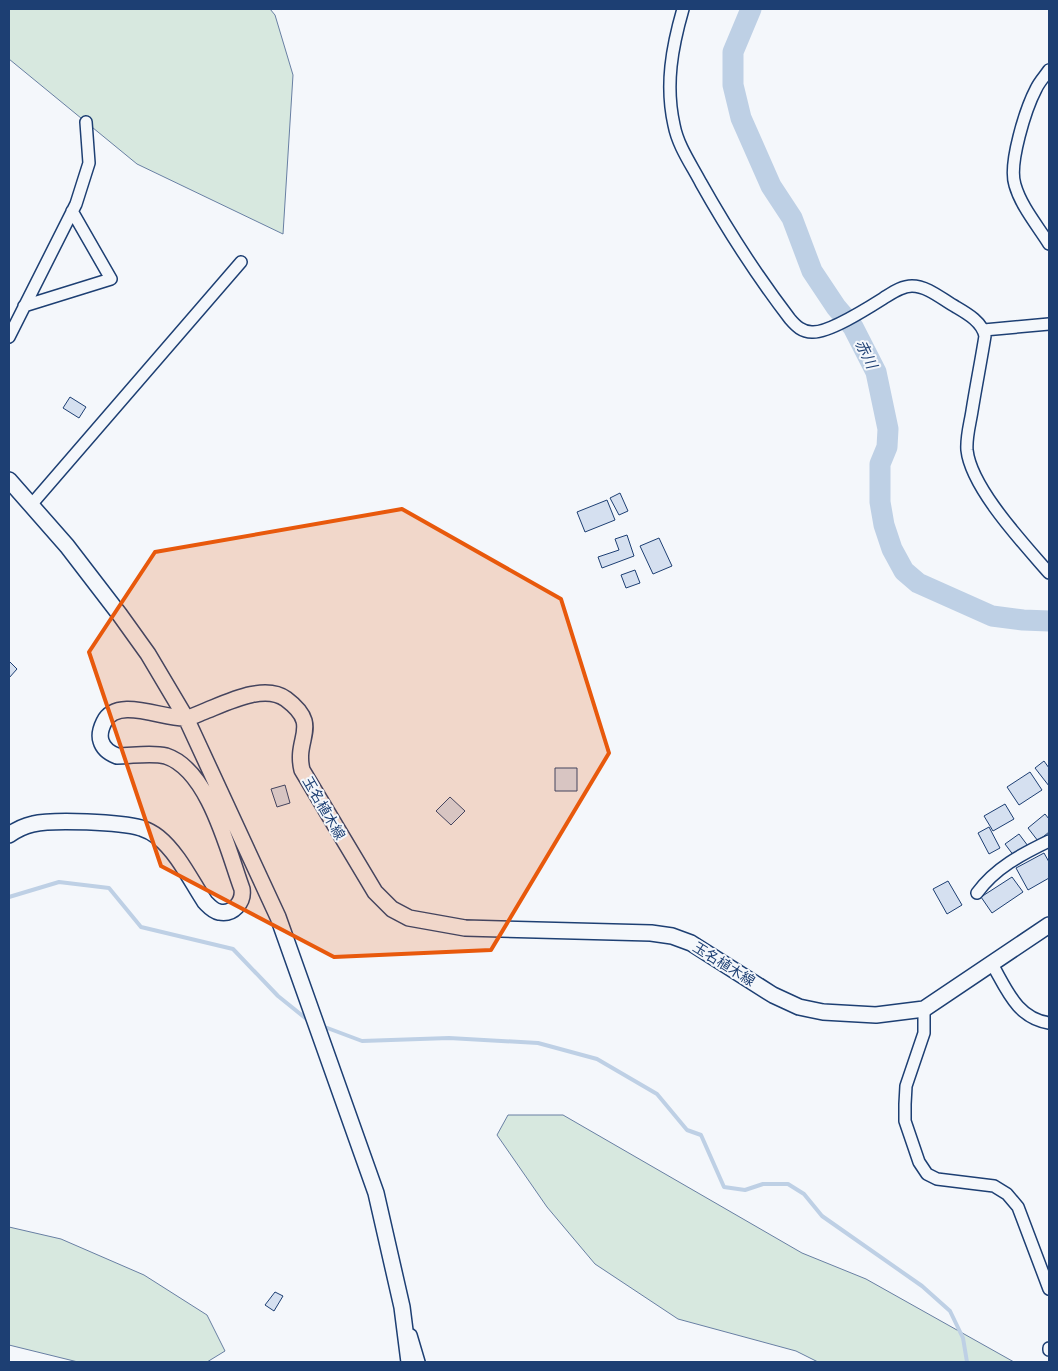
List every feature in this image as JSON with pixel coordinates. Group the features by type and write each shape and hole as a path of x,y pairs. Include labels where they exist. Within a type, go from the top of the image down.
{"main road":[{"path":"9,480 67,546 120,614 148,654 186,718 278,916 376,1192 402,1307 409,1362"},
{"name":"玉名植木線","path":"9,835 18,829 32,824 46,822 97,823 141,828 158,837 168,847 205,902 212,909 218,912 234,909 242,897 242,889 208,799 193,776 179,762 171,758 159,755 117,756 107,751 101,742 101,732 105,720 116,711 129,710 186,718 234,700 271,692 286,699 303,716 306,732 299,758 302,770 323,807 375,892 392,909 409,918 464,928 651,933 665,935 691,943 773,995 799,1007 823,1012 876,1014 924,1009 1049,925"}],"street":[{"path":"683,9 672,50 669,79 677,137 722,220 744,256 799,329 811,333 822,332 897,290 911,286 930,291 969,315 984,330 986,336 968,431 967,448 970,464 981,488 1014,533 1049,573"},
{"path":"1049,70 1037,87 1027,109 1012,173 1021,201 1049,244"},
{"path":"9,337 72,211 89,163 86,122"},
{"path":"24,306 111,279 72,211"},
{"path":"31,505 241,262"},
{"path":"984,330 1049,324"},
{"path":"977,893 995,872 1049,842"},
{"path":"992,964 1011,998 1021,1010 1031,1018 1049,1023"},
{"path":"924,1009 924,1034 906,1086 905,1104 905,1121 919,1162 927,1174 937,1179 994,1186 1007,1194 1018,1207 1049,1289"},
{"path":"402,1307 419,1362"}],"highlighted area":[{"path":"402,509 561,599 609,753 491,950 334,957 161,866 89,652 155,552"}],"shaded area":[{"path":"9,9 270,9 275,15 293,75 283,234 137,164 9,59"},
{"path":"508,1115 563,1115 802,1253 866,1279 1014,1362 818,1362 796,1351 678,1319 595,1264 547,1207 497,1135"},
{"path":"9,1227 61,1239 144,1275 207,1315 225,1351 207,1362 78,1362 9,1345"}],"building":[{"path":"70,397 86,407 79,418 63,408"},
{"path":"620,493 628,511 619,515 610,498"},
{"path":"607,500 615,520 585,532 577,512"},
{"path":"627,535 634,556 602,568 598,557 619,550 615,539"},
{"path":"659,538 672,566 653,574 640,546"},
{"path":"635,570 640,583 626,588 621,575"},
{"path":"9,661 17,669 9,678"},
{"path":"1044,761 1049,768 1049,786 1035,768"},
{"path":"555,768 577,768 577,791 555,791"},
{"path":"1030,772 1042,790 1019,805 1007,787"},
{"path":"285,785 290,803 277,807 271,789"},
{"path":"450,797 465,811 451,825 436,811"},
{"path":"1005,804 1014,819 993,831 984,816"},
{"path":"1045,814 1049,819 1049,832 1038,841 1028,828"},
{"path":"989,827 1000,848 989,854 978,833"},
{"path":"1019,834 1028,846 1014,856 1005,844"},
{"path":"1044,853 1049,862 1049,878 1028,890 1016,868"},
{"path":"1012,877 1023,892 992,913 981,897"},
{"path":"948,881 962,905 947,914 933,889"},
{"path":"275,1292 283,1296 274,1311 265,1305"}],"waterway":[{"name":"赤川","path":"751,9 733,52 733,85 741,118 771,186 792,218 812,271 836,307 853,327 876,372 888,429 887,447 880,464 880,502 884,525 892,549 904,571 918,583 992,616 1049,621"},
{"path":"9,897 59,882 109,888 141,927 233,949 278,996 309,1021"},
{"path":"322,1026 362,1041 449,1038 538,1043 597,1059 657,1094 687,1130 701,1135 724,1187 745,1190 763,1184 788,1184 804,1194 822,1216 922,1286 950,1311 963,1338 967,1362"}]}
